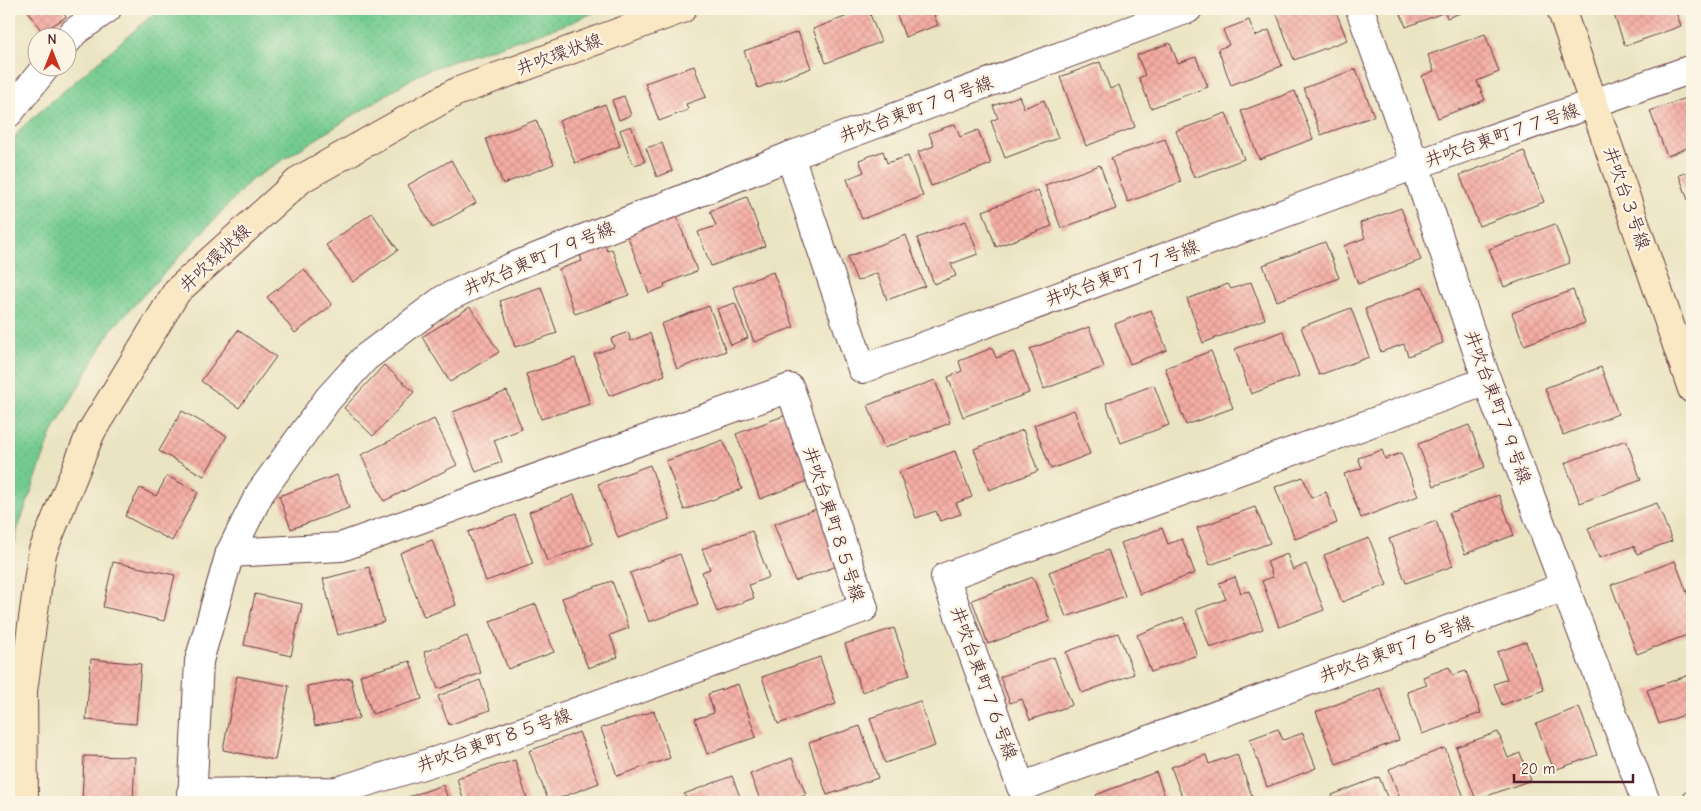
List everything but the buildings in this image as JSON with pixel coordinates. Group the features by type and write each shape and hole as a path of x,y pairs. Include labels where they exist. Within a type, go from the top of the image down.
{"street":[{"path":"78,29 106,9"},
{"name":"井吹環状線","path":"24,802 23,691 42,553 91,432 177,291 301,178 456,92 682,9"},
{"name":"井吹台東町７９号線","path":"192,797 199,661 230,552 260,493 328,399 365,358 444,299 510,268 790,156 1188,9"},
{"name":"井吹台東町７９号線","path":"1360,9 1415,165 1487,381 1646,802"},
{"name":"井吹台３号線","path":"1560,9 1692,388"},
{"name":"井吹台東町７７号線","path":"790,156 862,369 1415,165 1692,69"},
{"path":"9,113 37,78"},
{"name":"井吹台東町７６号線","path":"1487,381 945,577 1021,787 1564,587"},
{"name":"井吹台東町８５号線","path":"192,797 337,791 462,753 864,608 790,388 341,547 230,552"}],"green space":[{"path":"159,9 602,9 570,23 424,71 251,180 111,330 52,433 17,531 9,574 9,147 21,128"}]}
